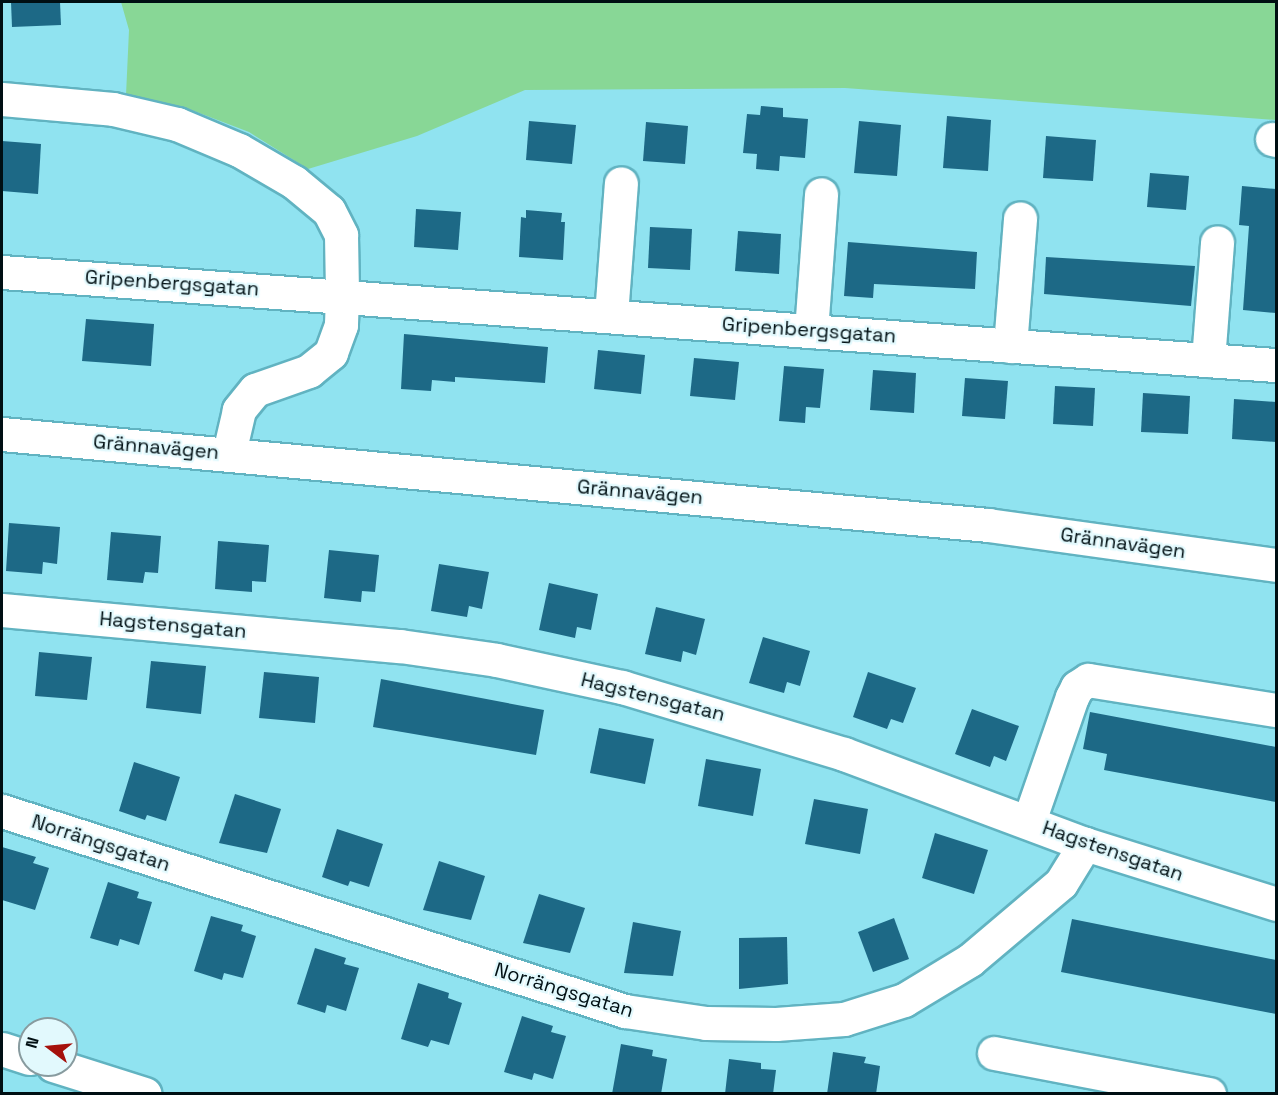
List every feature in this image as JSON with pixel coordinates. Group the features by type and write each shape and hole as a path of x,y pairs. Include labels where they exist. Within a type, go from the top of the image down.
{"main road":[{"path":"2,99 112,110 177,124 239,150 285,177 329,211 341,235 341,325 332,353 309,371 255,390 239,410 230,453"},
{"path":"611,315 621,183"},
{"path":"811,330 821,194"},
{"path":"1010,345 1020,218"},
{"path":"1208,360 1217,242"},
{"name":"Gripenbergsgatan","path":"2,272 342,295 1276,365"},
{"name":"Grännavägen","path":"2,434 230,453 988,525 1276,565"},
{"name":"Hagstensgatan","path":"2,610 400,646 497,660 622,687 739,719 1029,821 1085,844 1276,904"},
{"path":"1029,821 1072,697 1077,687 1088,680 1276,710"},
{"name":"Norrängsgatan","path":"2,811 625,1011 706,1023 776,1024 844,1019 904,1000 970,960 1061,883 1085,844"},
{"path":"2,1049 18,1054"},
{"path":"994,1053 1209,1094"},
{"path":"78,1073 145,1094"}],"green space":[{"path":"121,2 1276,2 1276,120 845,88 525,90 417,136 308,169 249,132 194,111 126,95 129,30"}],"building":[{"path":"11,2 60,2 61,25 12,27"},
{"path":"761,106 783,108 783,117 808,119 805,158 780,156 779,171 756,169 757,154 743,153 747,114 760,115"},
{"path":"947,116 991,120 988,171 943,168"},
{"path":"529,121 576,125 572,164 526,160"},
{"path":"859,121 901,125 897,176 854,173"},
{"path":"646,122 688,126 685,164 643,161"},
{"path":"1046,136 1096,140 1093,181 1043,178"},
{"path":"2,141 41,144 38,194 2,191"},
{"path":"1150,173 1189,176 1186,210 1147,207"},
{"path":"1242,186 1276,189 1276,313 1243,310 1249,226 1239,225"},
{"path":"416,209 461,212 458,250 414,247"},
{"path":"526,210 562,213 561,222 565,222 563,260 519,257 521,217 526,218"},
{"path":"650,227 692,229 690,270 648,268"},
{"path":"738,231 781,234 779,274 735,271"},
{"path":"848,242 977,252 975,289 874,284 873,298 844,296"},
{"path":"1046,257 1195,266 1191,306 1044,294"},
{"path":"86,319 154,324 151,366 82,361"},
{"path":"404,334 548,347 545,383 455,377 455,382 432,380 431,391 401,389"},
{"path":"598,350 645,355 641,394 594,389"},
{"path":"694,358 739,362 735,400 690,396"},
{"path":"784,366 824,369 820,408 806,407 805,423 779,421"},
{"path":"873,370 916,373 914,413 870,410"},
{"path":"965,378 1008,381 1005,419 962,416"},
{"path":"1055,386 1095,388 1093,426 1053,424"},
{"path":"1143,393 1190,396 1188,434 1141,432"},
{"path":"1234,399 1276,402 1276,442 1232,439"},
{"path":"9,523 60,527 57,564 43,562 42,574 6,571"},
{"path":"111,532 161,536 158,573 145,572 143,583 107,580"},
{"path":"218,541 269,545 266,582 252,581 252,592 215,589"},
{"path":"329,550 379,555 375,592 362,591 361,602 324,598"},
{"path":"439,564 489,572 482,609 469,606 467,617 431,611"},
{"path":"549,583 598,594 591,630 577,627 575,638 539,630"},
{"path":"656,607 705,619 696,655 683,651 681,662 645,654"},
{"path":"763,637 810,651 800,686 787,682 784,693 749,683"},
{"path":"39,652 92,657 87,700 35,696"},
{"path":"151,661 206,666 201,714 146,708"},
{"path":"264,672 319,677 315,723 259,718"},
{"path":"868,672 916,688 903,723 891,719 887,729 853,717"},
{"path":"381,679 544,710 536,755 373,727"},
{"path":"972,709 1019,726 1006,761 994,756 990,767 955,754"},
{"path":"1090,712 1276,747 1276,802 1104,770 1107,754 1083,749"},
{"path":"599,728 654,739 645,784 590,773"},
{"path":"706,759 761,769 753,816 698,806"},
{"path":"134,762 180,777 166,821 147,815 145,820 119,811"},
{"path":"235,794 281,809 267,853 219,843"},
{"path":"814,799 868,809 860,854 805,844"},
{"path":"337,829 383,844 369,887 350,881 348,886 322,877"},
{"path":"935,833 988,850 974,894 922,878"},
{"path":"2,847 36,857 33,863 49,868 35,910 2,900"},
{"path":"439,861 485,876 471,920 423,910"},
{"path":"108,882 139,892 137,898 152,902 139,945 120,939 118,946 90,938"},
{"path":"539,894 585,908 570,953 523,943"},
{"path":"211,916 243,925 241,931 256,936 243,978 224,973 222,980 194,971"},
{"path":"894,918 909,959 873,972 858,932"},
{"path":"1072,919 1276,960 1276,1014 1061,972"},
{"path":"633,922 681,931 673,976 624,973"},
{"path":"787,937 788,984 739,989 739,938"},
{"path":"315,948 346,958 344,964 359,968 346,1011 327,1005 325,1013 297,1004"},
{"path":"418,983 449,993 448,998 462,1003 449,1045 431,1040 428,1047 401,1039"},
{"path":"522,1016 553,1026 551,1032 566,1036 553,1079 534,1073 532,1080 504,1072"},
{"path":"621,1044 653,1050 652,1056 667,1059 661,1094 612,1094"},
{"path":"833,1052 866,1057 864,1063 880,1066 876,1094 827,1094"},
{"path":"729,1059 761,1063 761,1069 776,1070 773,1094 725,1094"}]}
